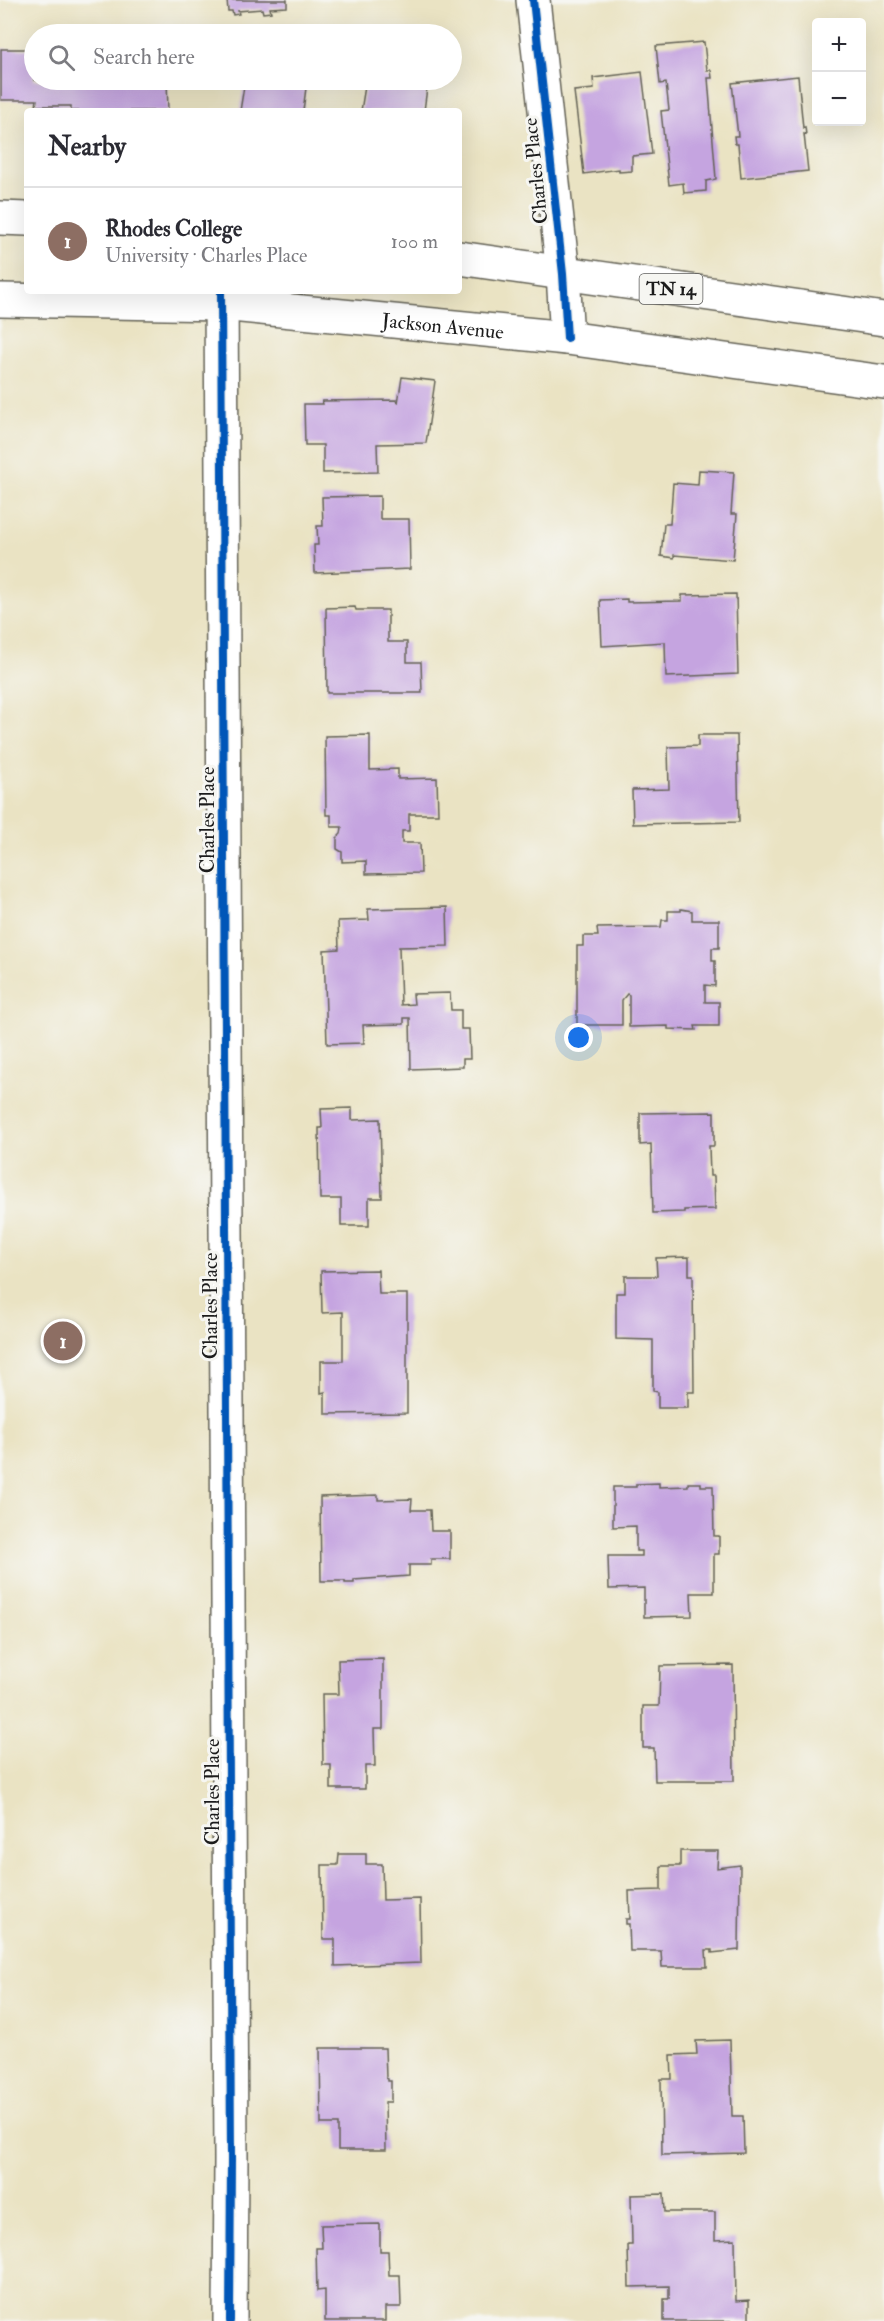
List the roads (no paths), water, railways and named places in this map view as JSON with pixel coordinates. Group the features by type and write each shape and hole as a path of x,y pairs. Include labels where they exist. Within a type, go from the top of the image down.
{"street":[{"name":"Charles Place","path":"533,0 567,338"},
{"path":"0,218 24,219"},
{"name":"TN 14","path":"462,258 884,319"},
{"name":"Charles Place","path":"221,297 230,2321"},
{"name":"Jackson Avenue","path":"0,300 221,297 567,338 884,382"}],"place":[{"name":"Rhodes College","path":"63,1341"}]}
